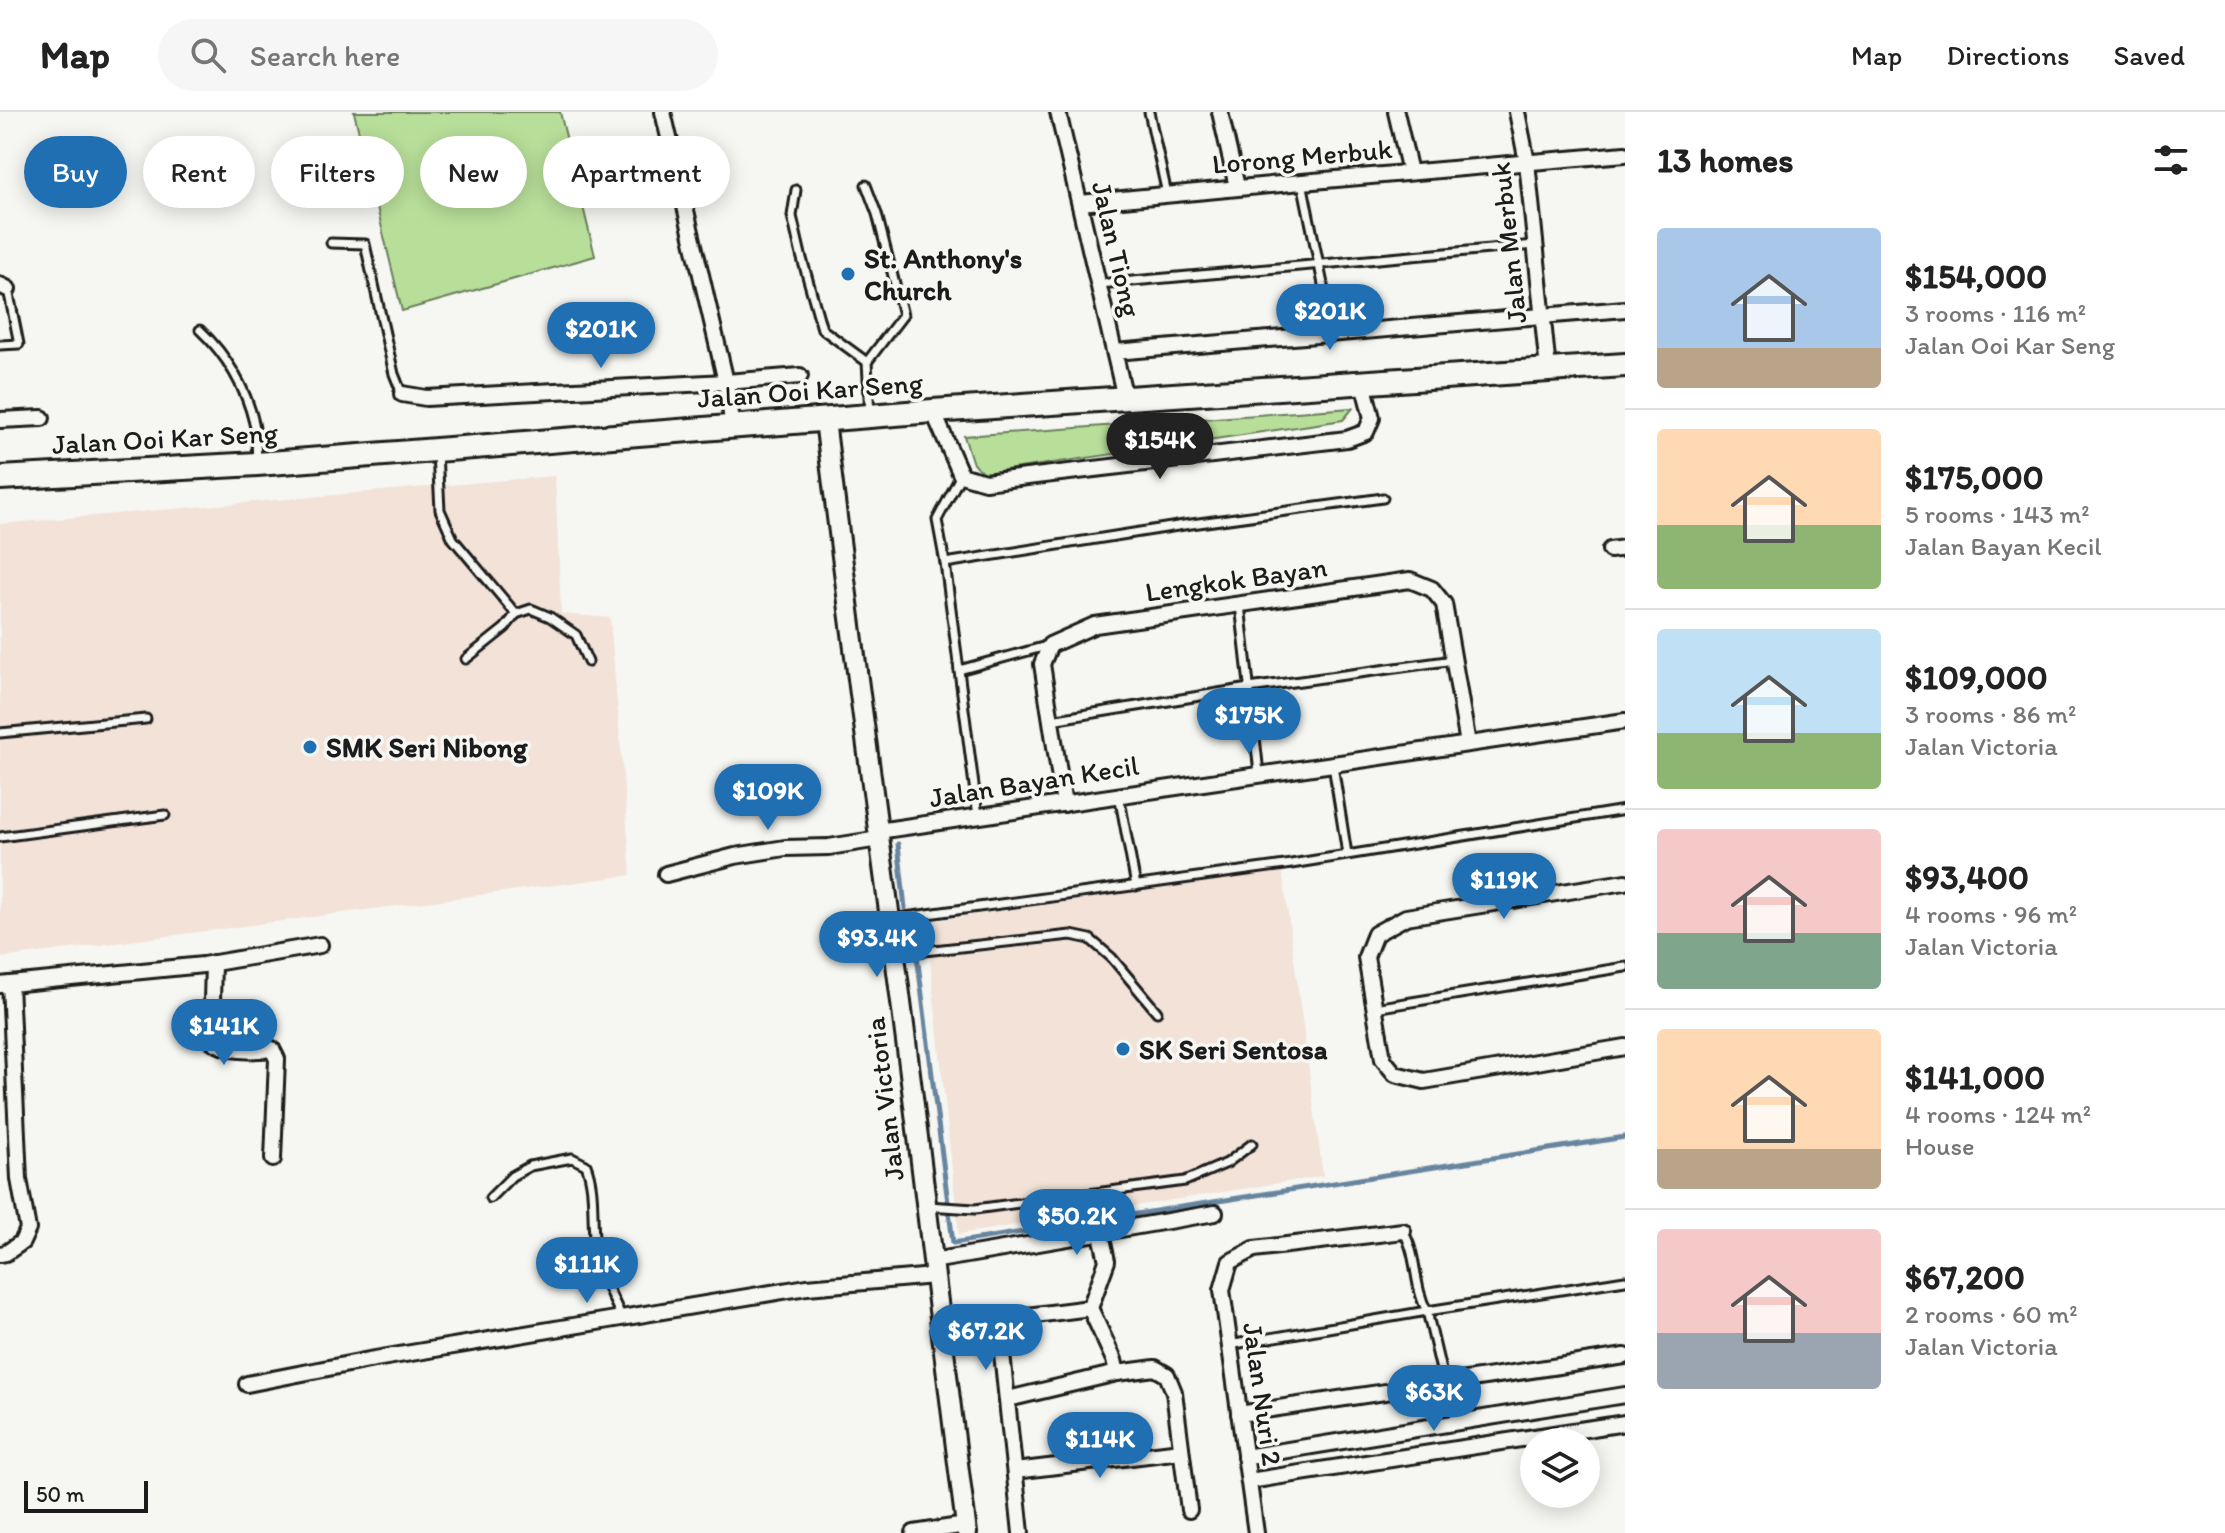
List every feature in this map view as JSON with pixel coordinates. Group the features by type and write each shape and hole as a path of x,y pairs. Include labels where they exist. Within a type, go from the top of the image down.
{"main road":[{"name":"Jalan Ooi Kar Seng","path":"0,478 257,464 933,411 1625,365"}],"street":[{"path":"663,112 726,382 733,427"},
{"name":"Jalan Tiong","path":"1058,112 1125,398"},
{"path":"1220,112 1237,187"},
{"path":"1396,112 1410,172"},
{"name":"Jalan Merbuk","path":"1517,112 1527,162 1548,370"},
{"name":"Lorong Merbuk","path":"1080,203 1625,154"},
{"path":"1115,352 1625,309"},
{"name":"Jalan Ooi Kar Seng","path":"402,394 426,398 800,376"},
{"path":"933,411 961,475 985,482 1347,439 1366,432 1372,418 1363,383"},
{"name":"Jalan Ooi Kar Seng","path":"0,420 42,418"},
{"name":"Jalan Victoria","path":"825,420 890,919 902,953 932,1206 933,1268 967,1529"},
{"name":"Lengkok Bayan","path":"1050,645 1095,625 1410,580 1432,589 1444,604 1468,744"},
{"path":"1050,645 1042,664 1064,804"},
{"name":"Jalan Bayan Kecil","path":"666,874 735,856 785,848 829,847 978,816 1625,721"},
{"path":"1625,882 1406,917 1375,934 1366,957 1383,1059 1395,1074 1424,1081 1625,1047"},
{"path":"0,1254 22,1242 28,1229 19,1179 5,984 213,963 320,945"},
{"path":"213,963 211,1040 221,1047 254,1051 272,1049 277,1059 273,1159"},
{"path":"247,1384 369,1360 933,1268 1215,1213"},
{"name":"Jalan Nuri 2","path":"1256,1533 1222,1290 1230,1262 1254,1249 1403,1231"},
{"path":"1101,1234 1107,1261 1090,1308 1117,1373"},
{"path":"1021,1533 1001,1344 1007,1323 1027,1316 1090,1308"},
{"path":"1239,1414 1625,1356"},
{"path":"1008,1399 1117,1373 1155,1368 1167,1375 1174,1392 1189,1510"},
{"path":"1245,1457 1625,1395"},
{"path":"1249,1481 1625,1423"},
{"path":"1015,1471 1181,1451"},
{"path":"914,1533 967,1529"}],"lane":[{"path":"1149,112 1167,194"},
{"path":"1302,182 1333,333"},
{"path":"866,185 877,214 903,315 867,362 870,417"},
{"path":"796,190 792,216 822,329 867,362"},
{"path":"331,243 365,244 394,374 402,394"},
{"path":"1099,284 1536,245"},
{"path":"0,345 19,344 4,287"},
{"path":"200,330 218,347 245,393 255,425 257,464"},
{"path":"437,451 440,510 453,539 516,614"},
{"path":"961,475 937,520 978,816"},
{"path":"945,563 1184,525 1383,498"},
{"path":"1240,604 1259,773"},
{"path":"466,659 505,628 516,614 531,609 550,617 576,635 588,662"},
{"path":"959,670 1050,645"},
{"path":"1051,720 1249,688 1454,660"},
{"path":"0,733 146,719"},
{"path":"1333,763 1347,854"},
{"path":"1119,795 1136,886"},
{"path":"890,919 1136,886 1625,810"},
{"path":"0,837 165,815"},
{"path":"902,953 1071,935 1090,939 1112,958 1157,1012"},
{"path":"1375,1008 1625,967"},
{"path":"932,1206 975,1209 1185,1181 1227,1163 1252,1144"},
{"path":"490,1198 512,1176 530,1166 572,1158 586,1165 592,1184 595,1245 600,1273 622,1318"},
{"path":"1403,1231 1409,1241 1421,1300 1427,1311 1444,1383"},
{"path":"1229,1345 1625,1280"}],"shaded area":[{"name":"SMK Seri Nibong","path":"555,476 561,614 610,618 631,875 0,958 0,524"},
{"name":"SK Seri Sentosa","path":"1282,870 1323,1176 959,1234 926,922"}],"green space":[{"path":"354,112 560,112 566,136 543,136 543,208 583,208 595,256 402,311 377,208 404,208 404,136 360,136"},
{"path":"1353,408 1343,420 985,473 973,464 964,436"}],"waterway":[{"path":"898,844 905,908"},
{"path":"913,923 953,1243 1625,1137"}],"place":[{"name":"St. Anthony's Church","path":"848,274"},
{"name":"SMK Seri Nibong","path":"310,747"},
{"name":"SK Seri Sentosa","path":"1123,1049"}]}
